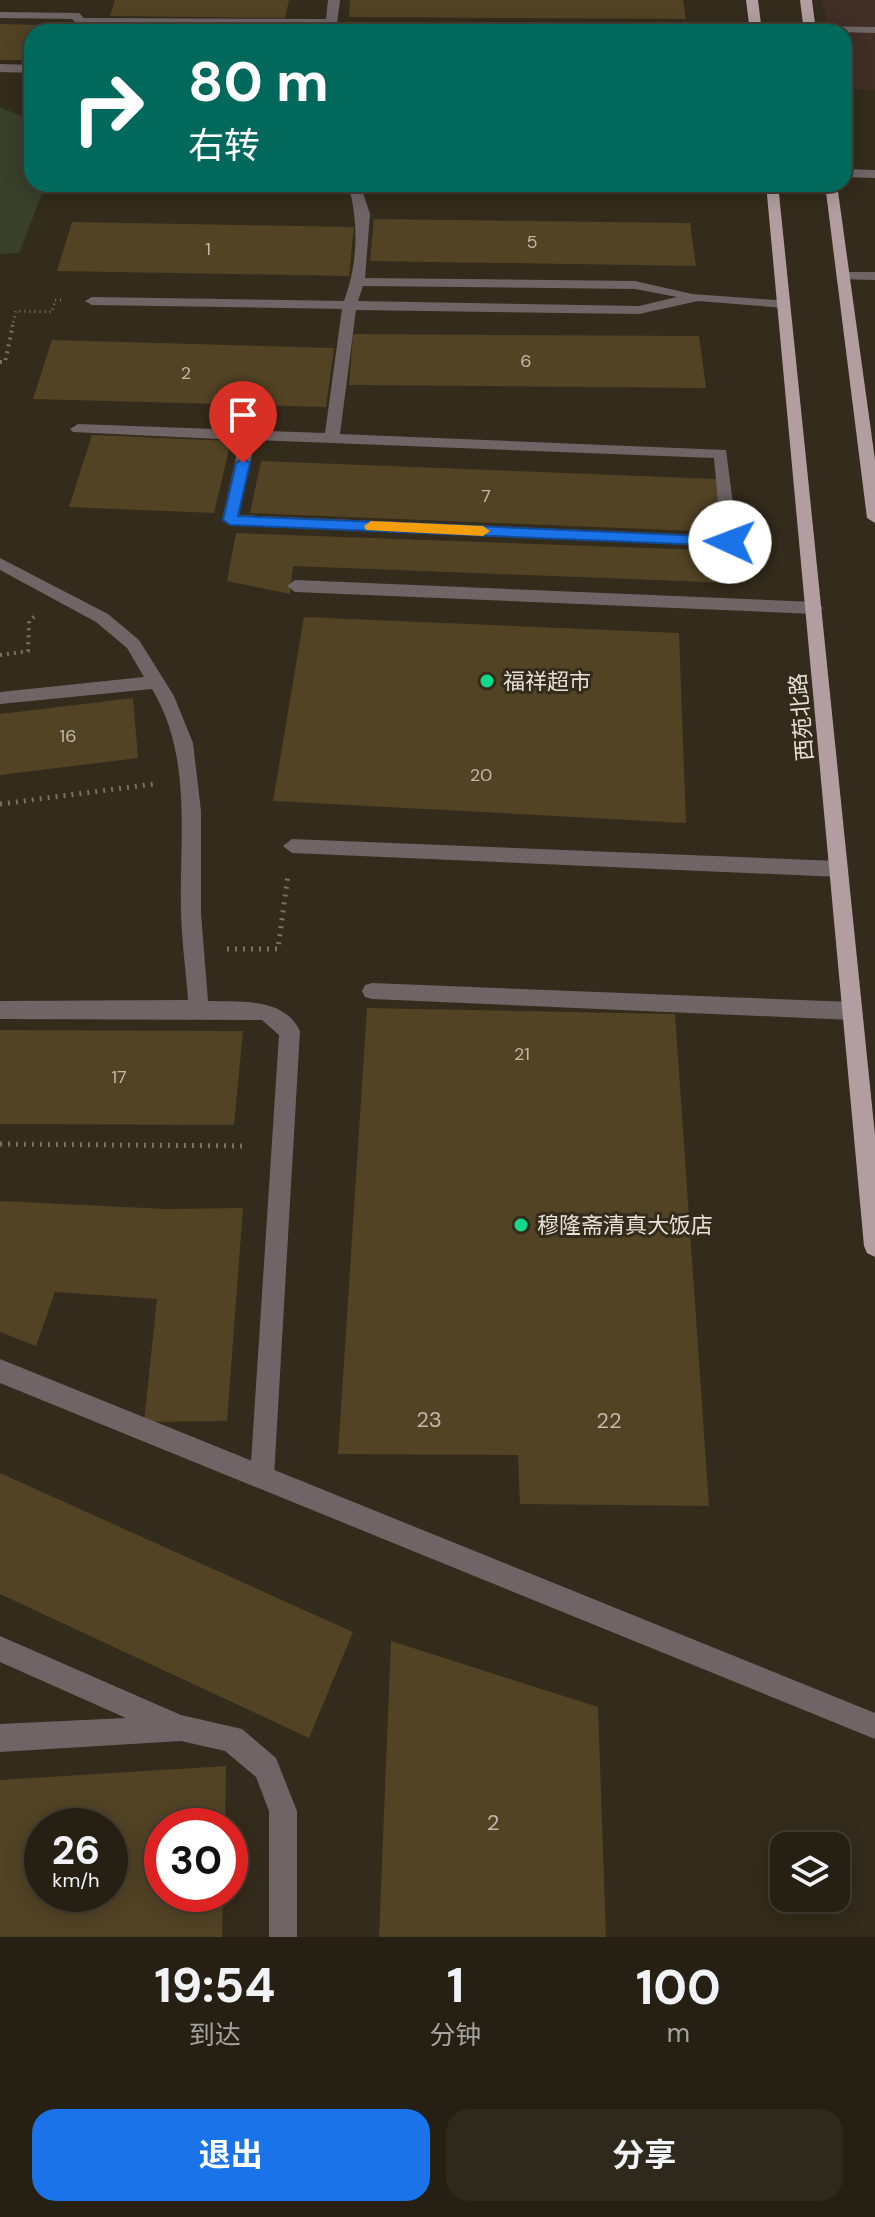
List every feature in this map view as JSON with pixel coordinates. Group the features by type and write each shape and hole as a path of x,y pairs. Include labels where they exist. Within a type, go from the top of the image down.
{"main road":[{"path":"752,0 755,24"},
{"path":"806,0 809,24"},
{"name":"西苑北路","path":"773,192 875,1246"},
{"path":"832,192 875,518"}],"street":[{"path":"84,0 77,21 204,24"},
{"path":"331,24 334,0"},
{"path":"0,15 79,16"},
{"path":"0,21 60,22"},
{"path":"852,30 875,30"},
{"path":"0,68 24,69"},
{"path":"852,173 875,174"},
{"path":"332,438 349,306 358,282 363,214 356,192"},
{"path":"843,276 875,276"},
{"path":"358,282 635,285 698,297 784,304"},
{"path":"92,301 639,310 698,297"},
{"path":"78,429 249,435 332,438 721,453 730,542 230,520 249,435"},
{"path":"0,563 102,618 133,644 156,682 184,743 189,779 199,1009"},
{"path":"295,586 815,608"},
{"path":"0,698 156,682"},
{"path":"292,846 839,869"},
{"path":"372,991 852,1011"},
{"path":"0,1010 199,1009 266,1012 290,1031 262,1477"},
{"path":"0,1371 875,1726"},
{"path":"0,1649 181,1728 232,1739 266,1768 283,1811 283,1937"},
{"path":"0,1738 181,1728"}],"path":[{"path":"0,362 5,362 16,311 52,312 55,300 92,301"},
{"path":"0,655 28,651 29,621"},
{"path":"0,804 189,779"},
{"path":"194,949 278,949 292,846"},
{"path":"0,1144 256,1146"}],"shaded area":[{"path":"822,0 875,0 875,90 852,89 852,24 827,24"}],"green space":[{"path":"0,107 24,118 24,192 43,192 19,253 0,254"}],"building":[{"path":"115,0 289,0 285,18 110,16"},
{"path":"350,0 683,0 686,19 349,17"},
{"path":"0,24 24,25 24,60 0,60"},
{"path":"374,219 690,223 696,266 370,261"},
{"path":"72,222 354,227 349,276 57,271"},
{"path":"353,334 699,336 706,388 349,385"},
{"path":"52,340 334,348 326,407 33,399"},
{"path":"92,435 231,441 214,513 69,507"},
{"path":"261,461 717,479 721,532 250,513"},
{"path":"236,533 730,551 733,583 293,566 290,594 227,581"},
{"path":"304,617 679,633 686,823 273,801"},
{"path":"133,698 138,758 0,775 0,714"},
{"path":"367,1008 675,1014 709,1506 520,1504 518,1455 338,1454"},
{"path":"0,1030 243,1031 234,1125 0,1124"},
{"path":"0,1201 166,1209 243,1208 227,1421 144,1422 157,1299 55,1292 36,1346 0,1332"},
{"path":"0,1473 353,1632 309,1738 0,1594"},
{"path":"391,1641 598,1707 606,1937 379,1937"},
{"path":"226,1766 225,1808 144,1808 144,1912 223,1912 222,1937 0,1937 0,1780"}],"slow traffic":[{"path":"371,526 483,531"}],"place":[{"name":"福祥超市","path":"487,681"},
{"name":"穆隆斋清真大饭店","path":"521,1225"}],"route":[{"path":"243,463 230,520 730,542"}]}
